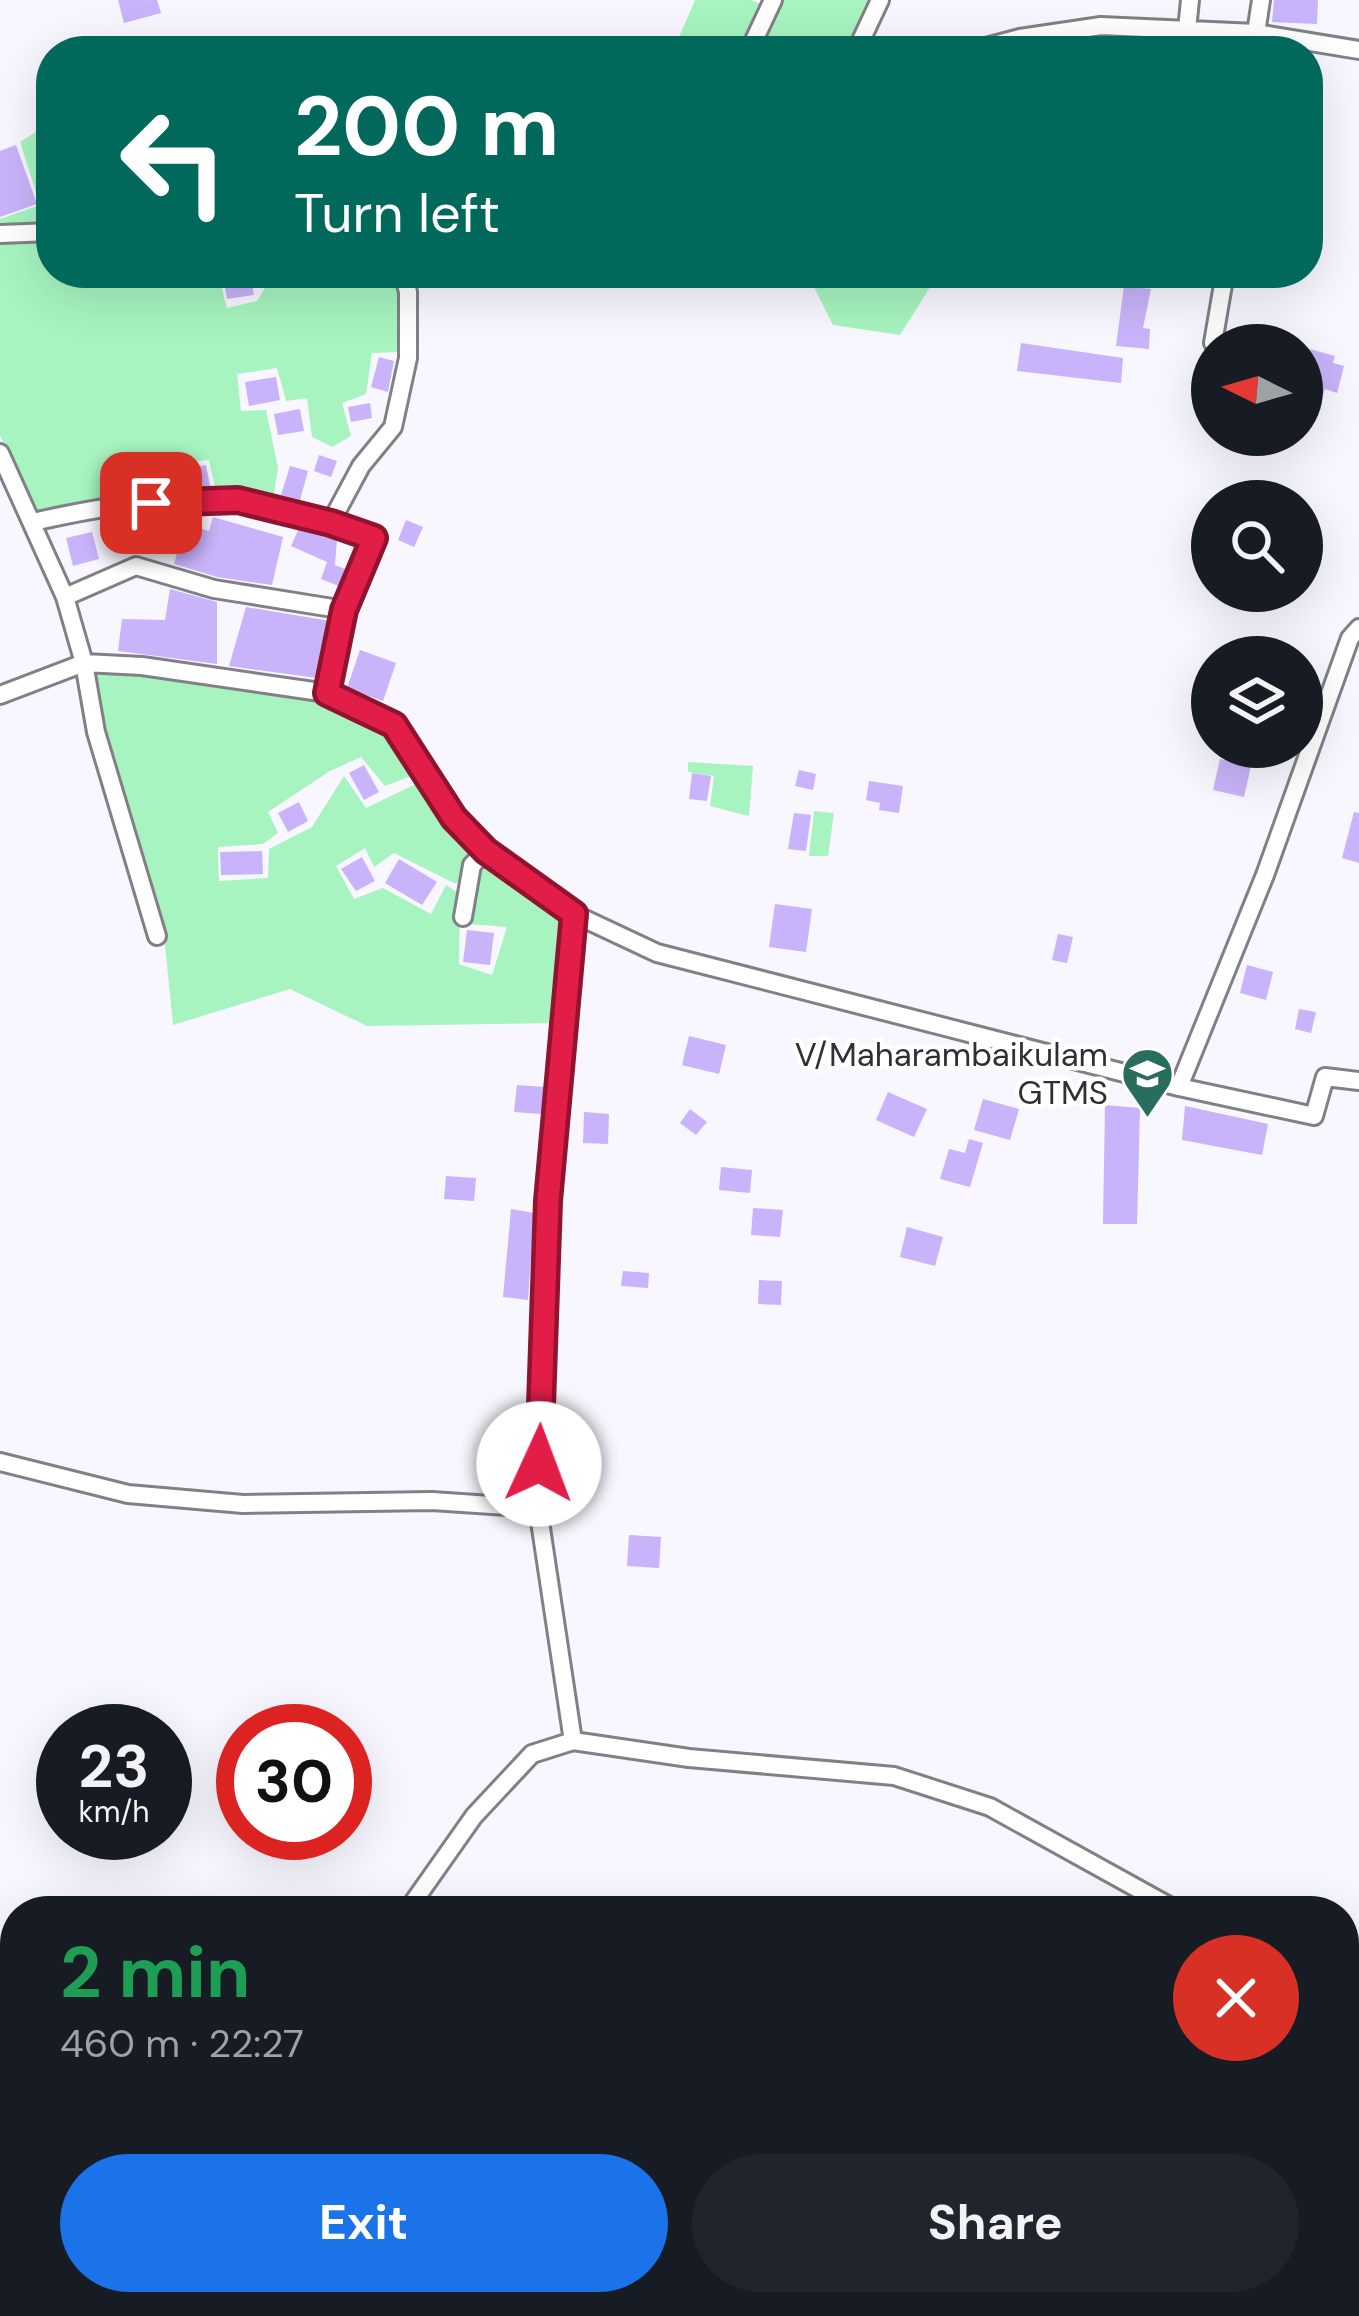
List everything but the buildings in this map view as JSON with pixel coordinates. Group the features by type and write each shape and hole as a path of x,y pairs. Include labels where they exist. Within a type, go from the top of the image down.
{"street":[{"path":"756,36 772,0"},
{"path":"863,36 880,0"},
{"path":"1187,30 1190,0"},
{"path":"1261,0 1261,36"},
{"path":"1034,36 1101,26 1231,36"},
{"path":"1323,46 1359,50"},
{"path":"0,234 36,233"},
{"path":"331,523 361,466 393,428 408,358 407,288"},
{"path":"1216,324 1222,288"},
{"path":"0,453 65,597 84,663 96,732 157,936"},
{"path":"33,522 107,505 238,500 374,538 344,610 327,693"},
{"path":"65,597 136,566 214,589 344,610"},
{"path":"1179,1087 1265,875 1349,638 1359,628"},
{"path":"0,695 84,663 142,665 327,693 394,725 454,818 486,851 574,914 657,953 1179,1087 1314,1116 1324,1077 1359,1081"},
{"path":"464,917 472,865 486,851"},
{"path":"573,1741 538,1508 548,1201 574,914"},
{"path":"0,1462 128,1494 243,1504 432,1501 538,1508"},
{"path":"417,1896 474,1816 532,1754 573,1741 689,1758 894,1776 990,1807 1151,1896"}],"green space":[{"path":"695,0 750,0 768,6 753,36 679,36"},
{"path":"776,0 879,0 861,36 760,36"},
{"path":"36,132 36,192 20,142"},
{"path":"36,206 36,229 0,230 0,219"},
{"path":"36,235 36,288 222,288 227,308 257,301 265,288 401,288 401,352 372,353 366,394 342,403 351,436 332,447 312,437 307,398 286,401 277,368 237,374 241,411 266,410 278,468 274,494 217,495 209,460 174,464 178,496 36,517 0,435 0,237"},
{"path":"814,288 930,288 900,335 833,325"},
{"path":"94,670 325,698 387,730 414,775 385,786 361,757 330,771 268,812 278,833 263,844 218,847 219,881 268,878 269,849 312,827 344,776 366,808 420,782 479,849 456,884 394,853 374,867 365,848 336,866 354,899 383,888 431,914 446,885 460,894 459,964 492,975 507,927 468,924 471,887 488,857 567,915 557,1023 367,1026 290,989 173,1025 164,935 102,726"},
{"path":"688,762 753,766 749,816 710,806 714,776 688,772"},
{"path":"814,811 834,813 828,856 809,856"}],"place":[{"name":"V/Maharambaikulam GTMS","path":"1147,1119"}],"route":[{"path":"151,503 238,500 374,538 344,610 327,693 394,725 454,818 486,851 574,914 548,1201 539,1464"}]}
